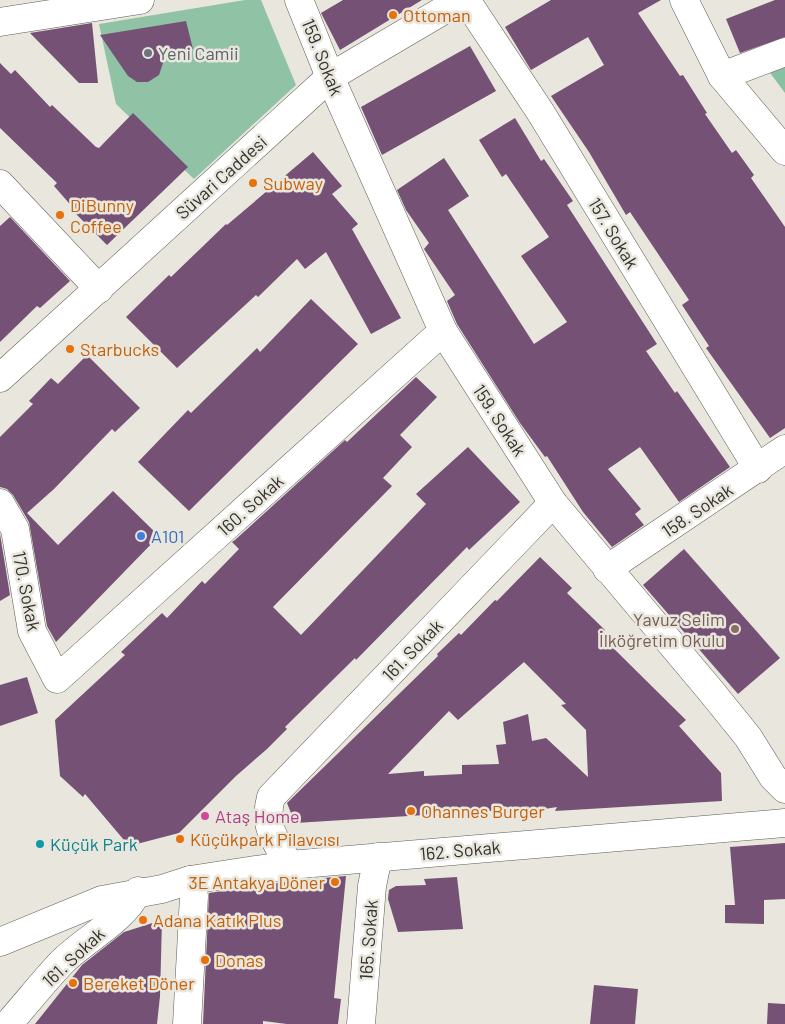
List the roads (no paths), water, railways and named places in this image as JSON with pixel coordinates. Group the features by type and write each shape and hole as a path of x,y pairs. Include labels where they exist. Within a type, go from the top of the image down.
{"street":[{"path":"0,22 140,0"},
{"name":"159. Sokak","path":"299,0 330,78 443,331 553,503 710,690 748,737 772,777 785,789"},
{"name":"Süvari Caddesi","path":"0,378 330,78 461,0"},
{"name":"157. Sokak","path":"466,0 542,113 758,470"},
{"path":"684,0 722,76 785,151"},
{"path":"722,76 785,52"},
{"path":"0,184 99,289"},
{"name":"160. Sokak","path":"57,679 443,331"},
{"name":"158. Sokak","path":"607,569 758,470 785,450"},
{"name":"170. Sokak","path":"0,503 15,528 32,631 57,679"},
{"name":"161. Sokak","path":"289,865 268,824 267,813 271,797 553,503"},
{"name":"162. Sokak","path":"1,940 102,900 138,891 162,888 190,880 289,865 785,823"},
{"name":"165. Sokak","path":"361,1024 372,886 378,857"},
{"path":"187,1024 194,896 190,880"},
{"name":"161. Sokak","path":"8,1024 63,962 107,926 133,901 138,891"}],"place":[{"name":"Ottoman","path":"393,15"},
{"name":"Yeni Camii","path":"148,53"},
{"name":"Subway","path":"253,183"},
{"name":"DiBunny Coffee","path":"60,215"},
{"name":"Starbucks","path":"70,349"},
{"name":"A101","path":"141,536"},
{"name":"Yavuz Selim İlköğretim Okulu","path":"735,629"},
{"name":"Ohannes Burger","path":"411,811"},
{"name":"Ataş Home","path":"205,816"},
{"name":"Küçükpark Pilavcısı","path":"180,839"},
{"name":"Küçük Park","path":"40,844"},
{"name":"3E Antakya Döner","path":"335,882"},
{"name":"Adana Katık Plus","path":"143,920"},
{"name":"Donas","path":"205,960"},
{"name":"Bereket Döner","path":"73,983"}]}
